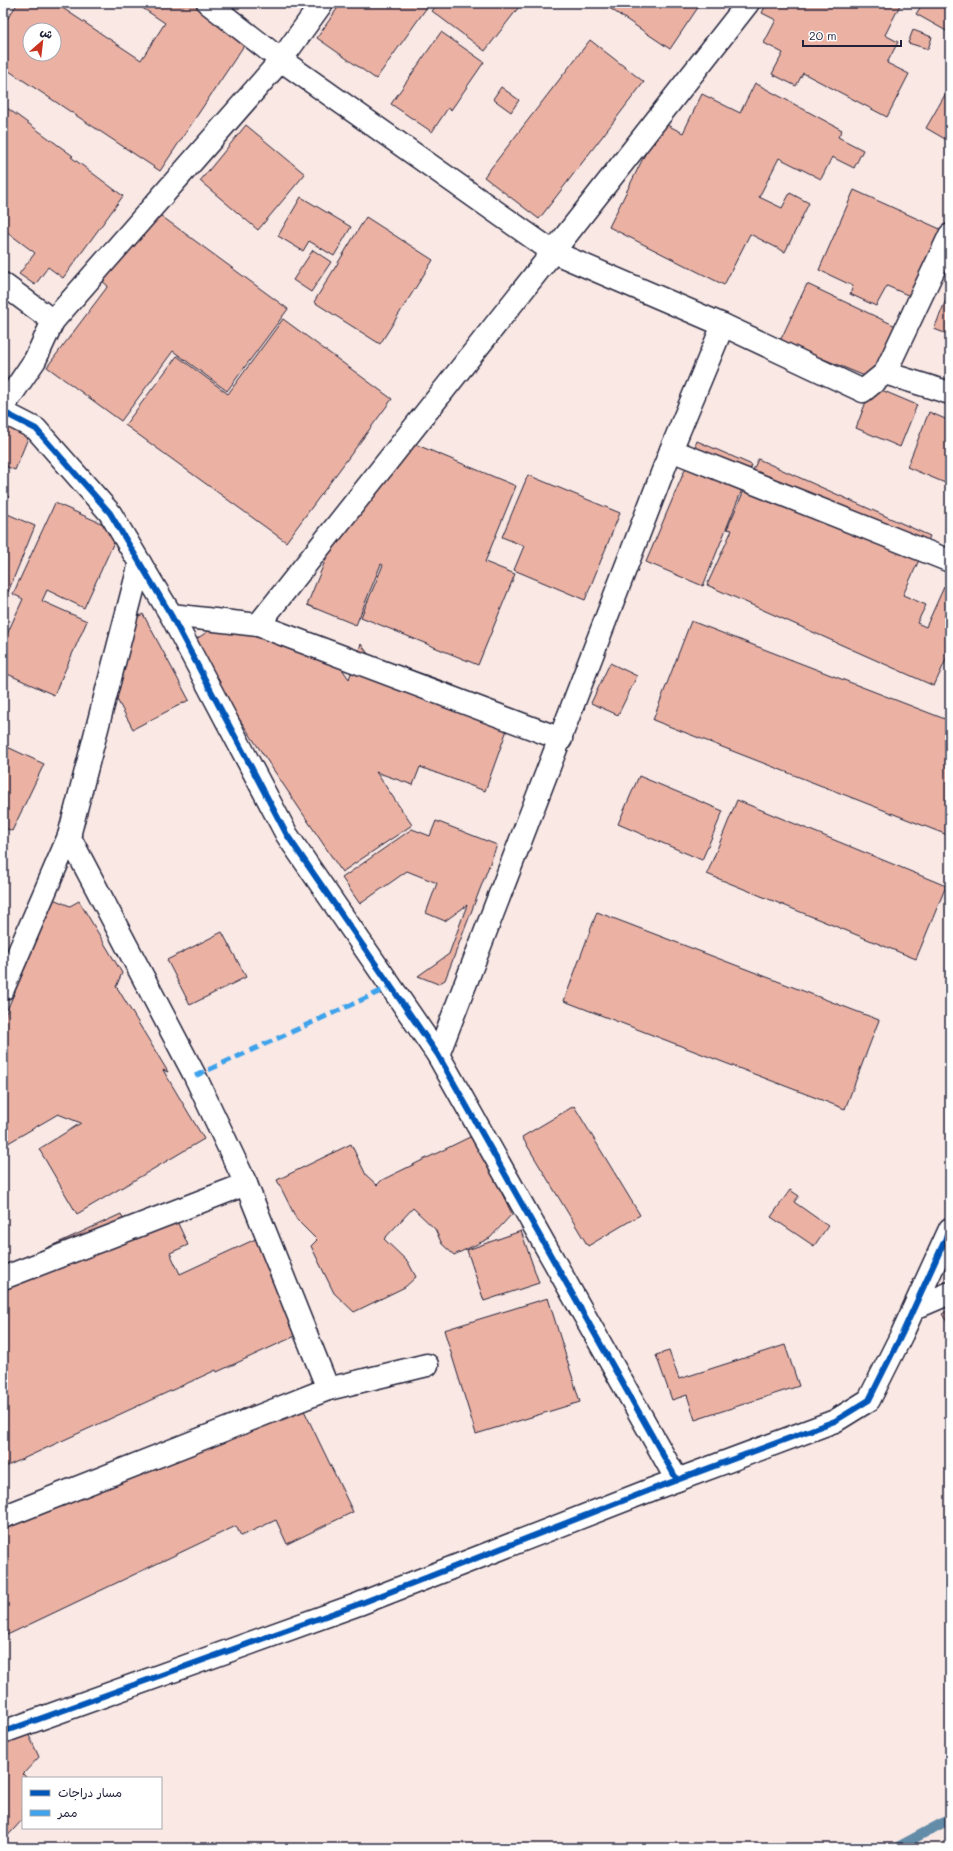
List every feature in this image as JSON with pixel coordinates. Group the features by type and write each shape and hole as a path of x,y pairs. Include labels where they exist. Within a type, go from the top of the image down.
{"street":[{"path":"208,3 281,60 553,252 723,325 863,390 884,373 950,235"},
{"path":"3,407 35,360 53,321 281,60 322,3"},
{"path":"258,625 748,3"},
{"path":"3,284 53,321"},
{"path":"438,1055 561,739 671,450 723,325"},
{"path":"884,373 950,393"},
{"path":"3,412 36,429 110,513 171,615 287,835 438,1055 677,1480"},
{"path":"671,450 950,561"},
{"path":"3,989 69,836 140,563"},
{"path":"171,615 258,625 561,739"},
{"path":"69,836 195,1076 246,1184 328,1389"},
{"path":"3,1278 246,1184"},
{"path":"3,1732 359,1604 677,1480 834,1421 869,1400 884,1373 950,1228"},
{"path":"914,1308 950,1294"},
{"path":"3,1517 328,1389 427,1365"}],"building":[{"path":"18,3 55,3 141,60 165,23 135,3 209,3 253,32 160,171 3,67 3,25"},
{"path":"268,3 277,3 274,7"},
{"path":"341,3 430,3 376,79 317,38"},
{"path":"438,3 522,3 485,51 432,11"},
{"path":"602,3 701,3 670,49"},
{"path":"767,3 901,3 885,35 898,42 887,63 909,74 887,117 803,73 796,86 772,74 783,53 764,43 776,20 762,13"},
{"path":"923,3 950,3 950,33 916,14"},
{"path":"913,30 932,37 928,49 908,43"},
{"path":"441,32 484,62 451,110 448,108 432,132 391,104"},
{"path":"590,40 644,82 539,219 484,177"},
{"path":"755,83 842,130 838,137 863,150 854,168 832,157 821,179 779,158 759,197 782,208 790,193 809,203 785,252 750,234 724,285 609,227 661,122 683,133 702,94 740,113"},
{"path":"950,86 950,131 945,139 926,128"},
{"path":"501,87 519,100 511,112 493,99"},
{"path":"3,105 73,156 71,157 123,196 63,278 48,267 35,285 19,274 35,253 3,229"},
{"path":"246,125 305,174 258,230 200,181"},
{"path":"854,190 940,229 910,296 887,286 876,306 850,294 853,286 819,270"},
{"path":"301,197 351,227 334,256 309,241 303,251 278,236"},
{"path":"153,210 288,309 227,391 173,351 121,421 47,367 108,286 101,280"},
{"path":"366,217 433,260 380,344 314,302"},
{"path":"313,250 331,262 311,292 293,280"},
{"path":"807,284 900,328 872,379 780,341"},
{"path":"950,290 950,335 934,329"},
{"path":"283,319 392,399 286,542 125,425 177,356 228,394"},
{"path":"872,386 917,405 900,447 856,428"},
{"path":"929,412 950,421 950,485 907,467"},
{"path":"3,422 30,433 15,470 3,465"},
{"path":"393,435 516,486 485,562 515,574 478,665 361,617 383,565 381,564 356,625 307,605 348,505 362,511"},
{"path":"697,441 752,465 703,586 646,562"},
{"path":"758,459 930,536 903,595 926,605 917,623 926,627 944,587 950,590 950,651 934,686 707,585 732,530 727,529"},
{"path":"528,475 620,513 585,600 514,570 524,546 502,537"},
{"path":"3,494 9,497 3,512"},
{"path":"55,503 119,531 84,608 47,590 42,601 87,621 54,695 3,672 3,643 23,599 13,594"},
{"path":"3,512 35,526 8,592 3,590"},
{"path":"143,614 189,700 133,729 100,668 120,657 108,632"},
{"path":"234,614 330,652 349,679 361,644 369,655 454,685 449,700 508,727 485,791 420,767 413,785 376,772 412,825 342,872 189,644"},
{"path":"691,621 950,721 950,836 653,720"},
{"path":"610,663 637,676 618,715 591,703"},
{"path":"3,745 44,764 12,831 3,827"},
{"path":"639,776 723,811 702,860 618,824"},
{"path":"737,800 946,886 916,959 707,874"},
{"path":"436,821 497,845 445,980 438,984 418,976 449,954 467,905 445,921 426,913 437,883 407,871 360,904 342,878 412,829 430,836"},
{"path":"53,899 70,906 79,901 122,973 116,987 168,1072 163,1070 204,1139 77,1214 39,1149 81,1123 58,1114 3,1146 3,1020"},
{"path":"597,912 879,1020 845,1109 564,1001"},
{"path":"222,932 246,977 190,1005 167,960"},
{"path":"574,1106 640,1215 588,1246 522,1137"},
{"path":"474,1135 512,1214 490,1238 454,1255 442,1244 435,1229 413,1208 384,1239 408,1262 416,1277 405,1287 354,1312 334,1293 311,1246 317,1240 297,1220 277,1180 351,1144 366,1175 377,1185 382,1180"},
{"path":"790,1190 799,1196 794,1202 828,1226 814,1246 771,1217"},
{"path":"150,1209 158,1224 175,1217 188,1245 170,1253 180,1274 260,1237 304,1332 217,1372 216,1370 3,1468 3,1365 5,1364 3,1360 3,1268 121,1214 124,1221"},
{"path":"521,1231 539,1283 484,1301 467,1250"},
{"path":"548,1298 580,1402 476,1434 444,1330"},
{"path":"950,1309 950,1327 942,1314"},
{"path":"785,1345 799,1386 695,1420 687,1395 672,1400 656,1355 669,1351 679,1379"},
{"path":"299,1400 353,1512 287,1544 276,1520 241,1536 236,1526 3,1637 3,1512 63,1495 253,1404 260,1419"},
{"path":"27,1731 39,1757 23,1774 26,1777 22,1777 22,1820 3,1841 3,1741"}],"waterway":[{"path":"896,1848 950,1819"}],"marked path":[{"path":"195,1076 392,986"}],"cycle path":[{"path":"3,412 36,429 110,513 171,615 287,835 438,1055 677,1480"},
{"path":"3,1732 359,1604 653,1489 835,1421 869,1400 902,1334 950,1229"}]}
